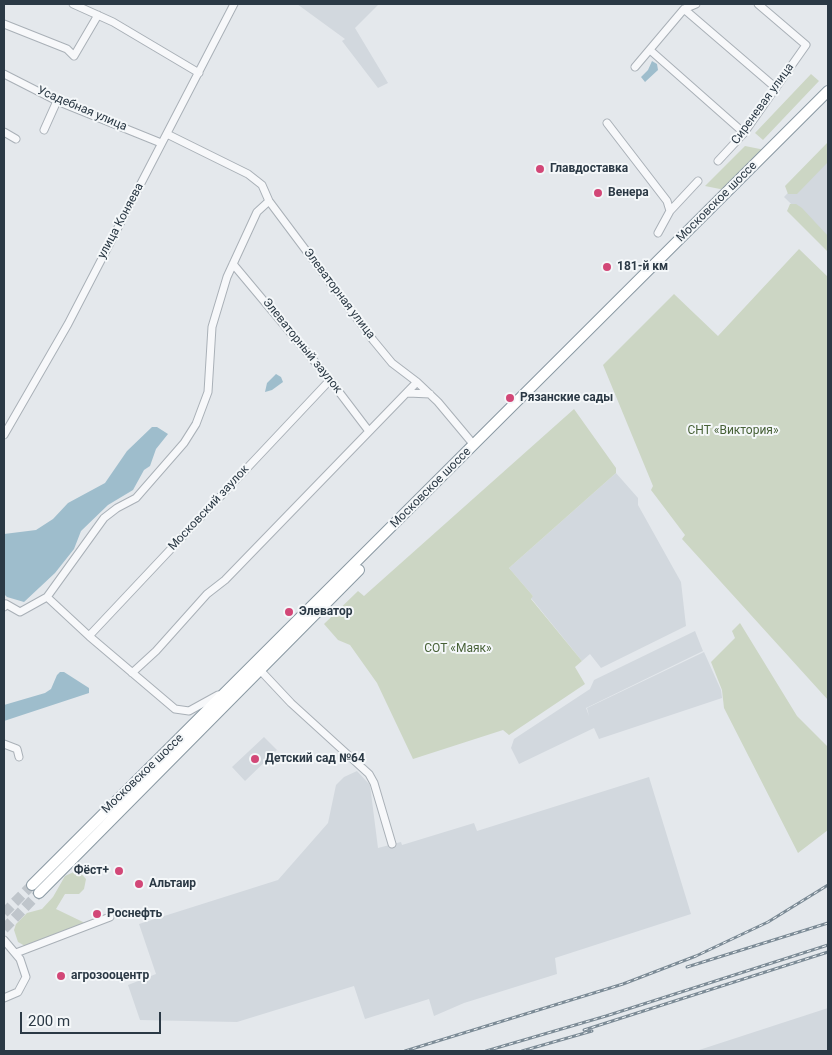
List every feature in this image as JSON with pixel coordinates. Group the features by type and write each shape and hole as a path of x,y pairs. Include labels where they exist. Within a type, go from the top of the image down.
{"highway":[{"name":"Московское шоссе","path":"828,91 236,683 36,889 260,670 828,97"}],"street":[{"path":"73,4 98,15 199,73"},
{"name":"улица Коняева","path":"4,435 63,332 234,4"},
{"path":"635,67 684,9 696,4"},
{"name":"Сиреневая улица","path":"718,162 744,133 806,45 758,4"},
{"path":"684,9 776,88"},
{"path":"4,24 67,50 74,56 98,15"},
{"path":"650,50 744,133"},
{"name":"Усадебная улица","path":"4,74 57,101 162,143"},
{"path":"44,130 57,101"},
{"path":"607,123 667,201 670,210"},
{"path":"4,132 16,139"},
{"name":"Элеваторная улица","path":"166,134 248,174 262,185 269,201 373,340 392,363 431,395 474,445"},
{"path":"658,234 670,210 698,181"},
{"path":"4,607 6,604 20,612 47,597 104,518 117,508 136,498 184,442 196,424 208,392 212,327 233,264 258,212 269,201"},
{"name":"Элеваторный заулок","path":"233,264 330,380 368,430"},
{"name":"Московский заулок","path":"89,636 330,380"},
{"path":"132,673 417,382"},
{"path":"408,393 431,395"},
{"path":"47,597 170,706 182,712 189,712 236,683"},
{"path":"260,670 291,703 369,774 374,783 392,844"},
{"path":"4,744 16,749 19,757"},
{"path":"16,953 110,917"},
{"path":"4,940 16,953 26,970 25,982 18,992 4,998"}],"shaded area":[{"path":"297,4 379,4 355,28 388,83 378,88 342,41 345,39"},
{"path":"828,151 828,240 784,197"},
{"path":"616,473 638,498 638,505 681,582 686,626 601,668 590,654 582,661 531,598 533,596 509,568"},
{"path":"695,631 703,651 586,708 589,716 587,708 704,652 721,690 722,698 599,739 594,728 519,764 511,748 514,739 590,689 594,680"},
{"name":"Детский сад №64","path":"264,737 277,750 245,781 232,767"},
{"path":"357,771 370,785 378,848 401,842 402,845 474,823 477,831 649,777 691,914 555,958 557,974 464,1003 434,1016 429,999 365,1019 354,986 237,1022 140,1020 128,985 156,974 139,924 278,880 328,823 336,785 344,777"},
{"path":"828,1008 828,1051 696,1051"}],"green space":[{"path":"811,74 819,81 763,140 755,133"},
{"path":"828,142 828,162 797,194 788,194 785,186"},
{"path":"745,146 765,150 725,190 705,186"},
{"path":"790,204 796,204 802,208 828,236 828,252 787,211"},
{"name":"СНТ «Виктория»","path":"799,249 828,277 828,700 682,539 685,535 651,490 653,486 603,365 674,294 718,336"},
{"name":"СОТ «Маяк»","path":"574,409 616,468 616,473 509,568 533,596 531,599 582,661 575,667 585,684 509,735 503,730 413,759 377,683 350,645 338,640 324,624 358,591 364,596"},
{"path":"740,623 797,716 828,747 828,830 798,853 724,708 722,690 711,662 735,638 732,631"},
{"path":"78,870 86,879 84,889 79,894 65,894 56,909 85,923 25,946 18,942 14,930 16,924 27,913 42,909 53,897 65,876"}],"water":[{"path":"652,61 657,64 658,70 645,82 641,77 648,70"},
{"path":"276,374 281,377 283,382 272,390 265,392 267,383"},
{"path":"152,427 157,427 168,434 156,449 150,466 144,470 133,490 108,505 81,531 74,549 55,573 24,602 7,597 4,594 4,534 36,530 53,519 68,503 105,483 127,451"},
{"path":"60,672 64,672 89,688 89,693 4,721 4,705 45,693 51,689"}],"tunnel":[{"path":"4,913 32,885"},
{"path":"4,929 39,893"}],"railway":[{"path":"405,1051 623,984 696,956 768,922 828,885"},
{"path":"687,967 828,923"},
{"path":"486,1051 606,1016 828,945"},
{"path":"584,1030 828,952"},
{"path":"522,1051 592,1031"}],"place":[{"name":"Главдоставка","path":"540,169"},
{"name":"Венера","path":"598,193"},
{"name":"181-й км","path":"607,267"},
{"name":"Рязанские сады","path":"510,398"},
{"name":"Элеватор","path":"289,612"},
{"name":"Детский сад №64","path":"255,759"},
{"name":"Фёст+","path":"119,871"},
{"name":"Альтаир","path":"139,884"},
{"name":"Роснефть","path":"97,914"},
{"name":"агрозооцентр","path":"61,976"}]}
